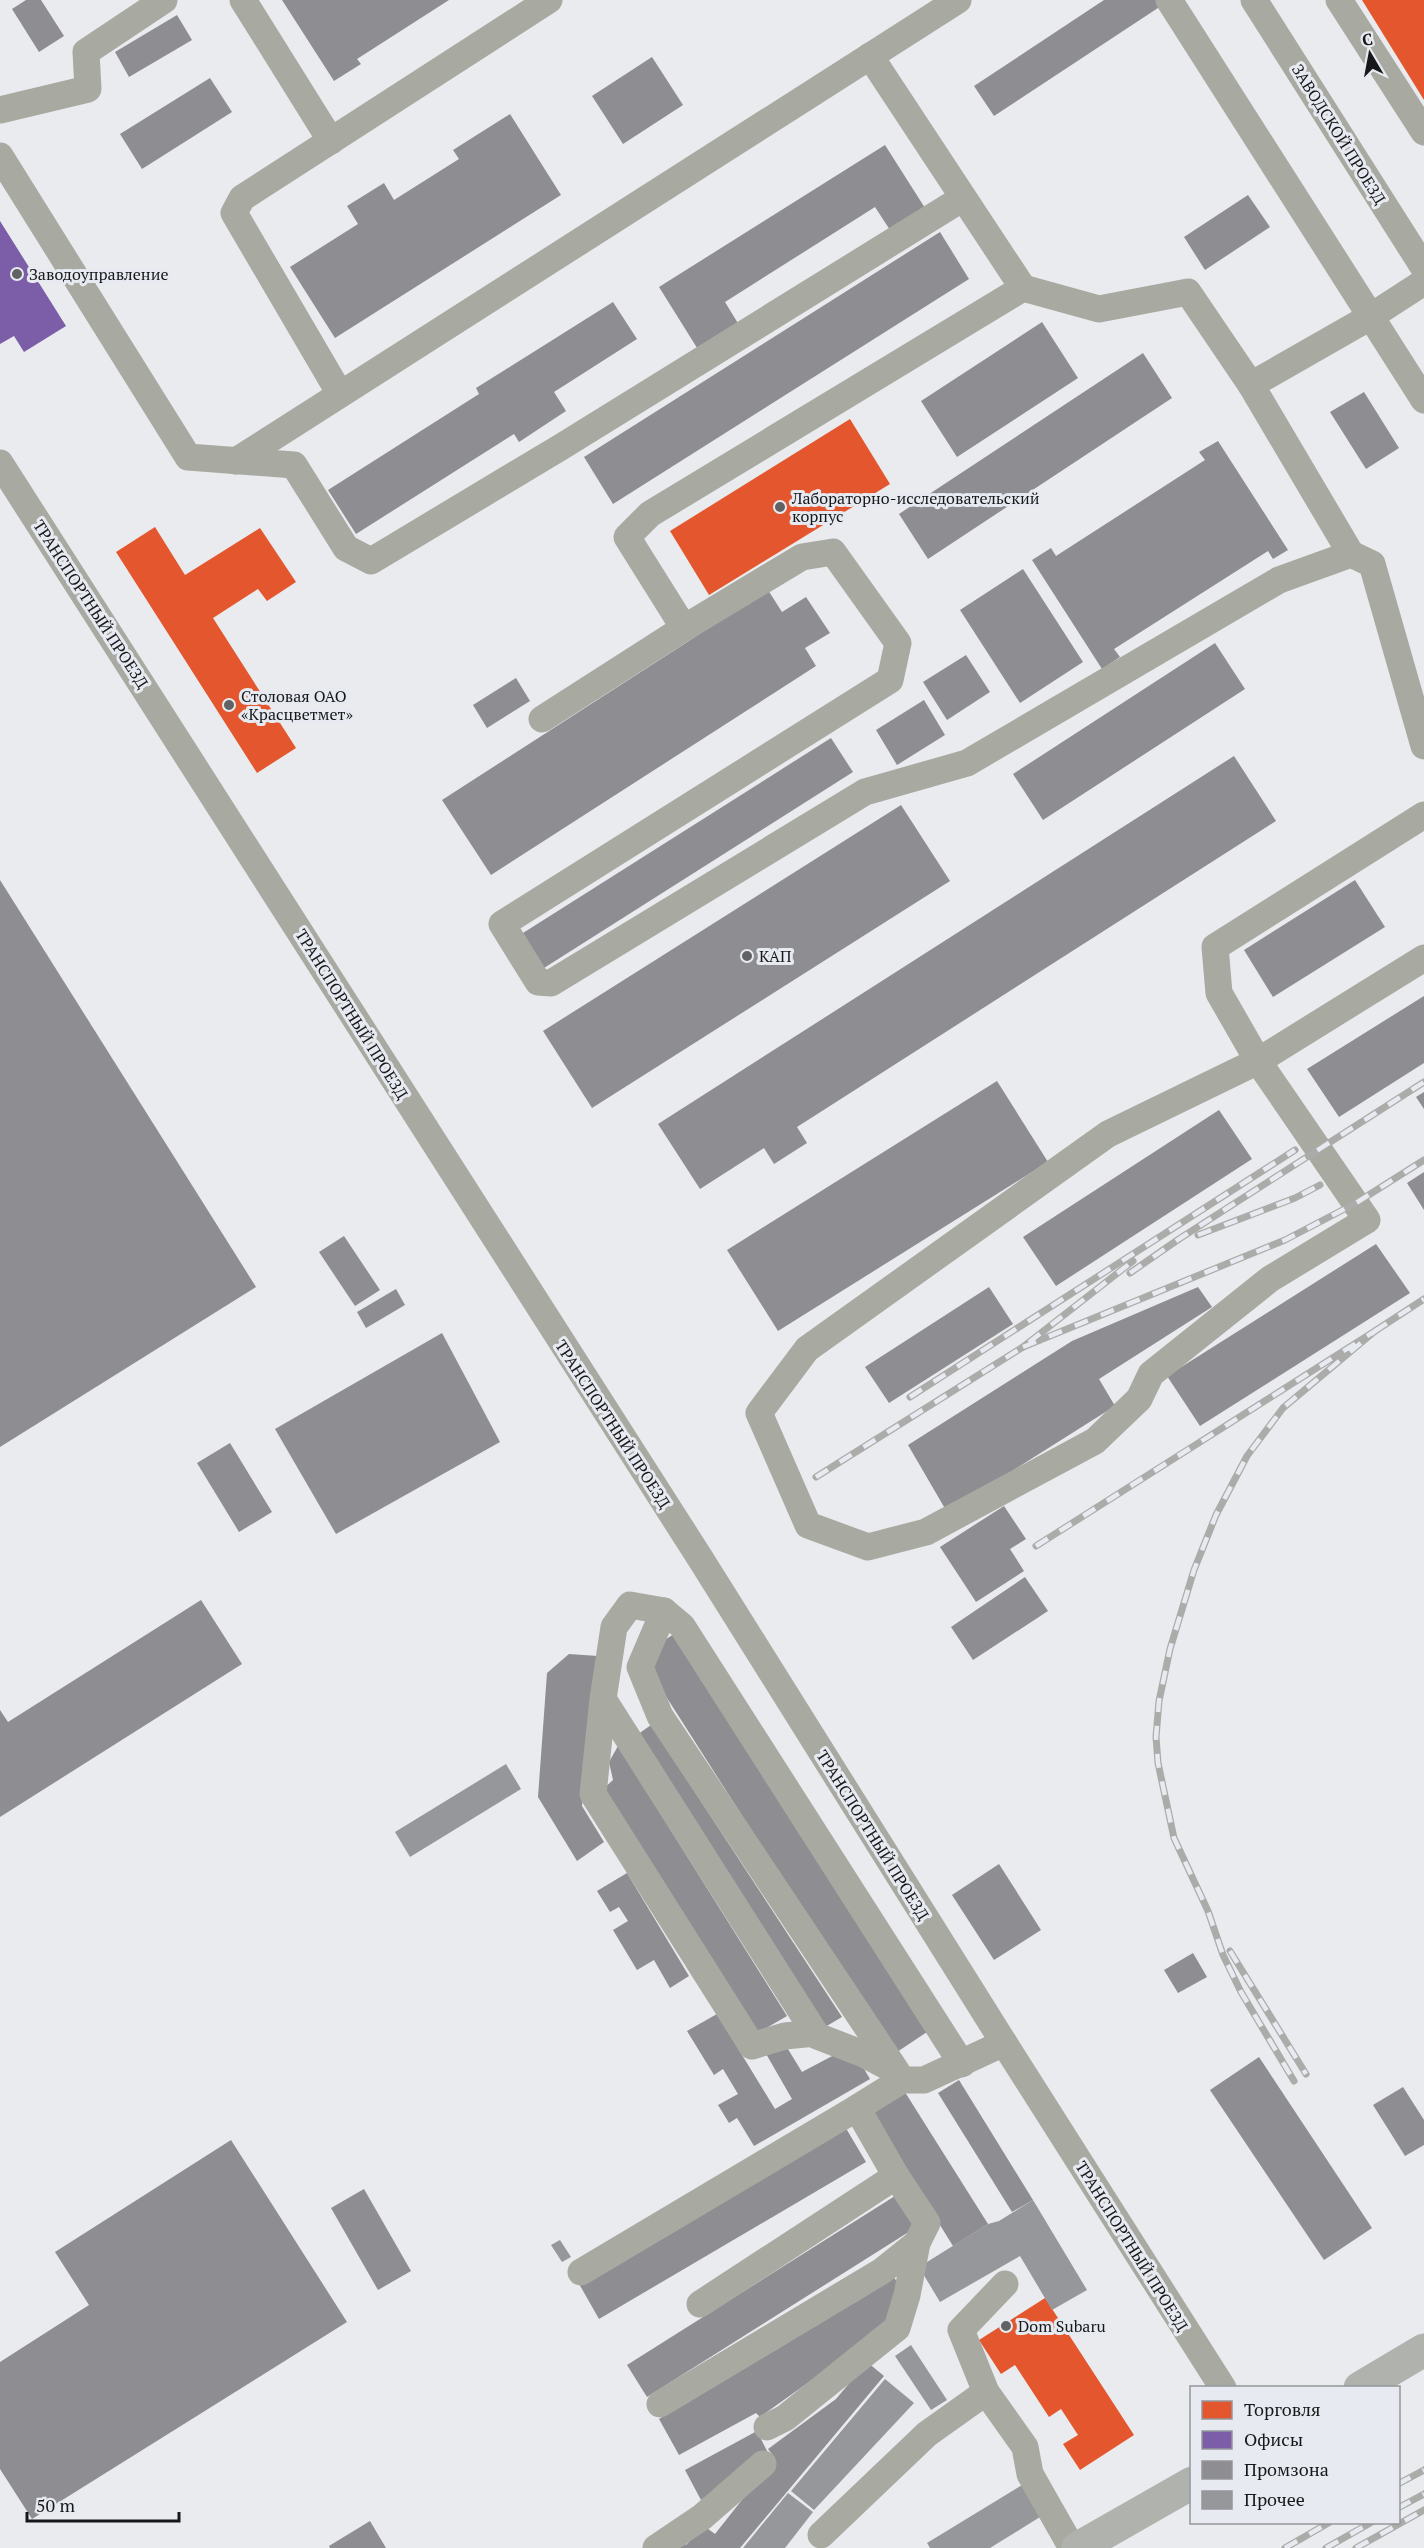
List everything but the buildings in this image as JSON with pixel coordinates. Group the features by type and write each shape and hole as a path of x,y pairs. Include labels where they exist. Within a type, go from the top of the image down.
{"highway":[{"path":"1363,2386 1424,2350"},
{"path":"1078,2548 1190,2484"}],"street":[{"path":"0,110 88,89 86,52 164,0"},
{"path":"243,0 331,141"},
{"path":"340,394 234,213 242,198 549,0"},
{"path":"236,461 958,0"},
{"path":"1169,0 1424,400"},
{"name":"ЗАВОДСКОЙ ПРОЕЗД","path":"1254,0 1424,268"},
{"path":"1339,0 1424,132"},
{"path":"870,56 1023,288 1099,309 1188,291 1251,385 1351,554 1372,564 1424,746"},
{"path":"0,156 189,457 294,465 346,548 371,561 561,447 963,198"},
{"path":"1251,385 1370,317 1424,282"},
{"path":"684,628 627,537 651,514 1023,288"},
{"name":"ТРАНСПОРТНЫЙ ПРОЕЗД","path":"0,463 700,1558 1222,2386"},
{"path":"542,719 684,628 802,557 833,552 898,643 890,680 502,924 538,982 551,983 865,792 968,764 1279,580 1351,554"},
{"path":"1424,815 1215,947 1219,993 1258,1061 1367,1220 1270,1279 1151,1374 1139,1399 1095,1441 926,1532 868,1547 808,1525 759,1413 807,1349 1108,1134 1258,1061 1424,958"},
{"path":"814,2033 785,2036 752,2046 593,1794 603,1699 614,1627 630,1605 664,1611 682,1626 962,2064"},
{"path":"664,1611 640,1667 660,1716 899,2076"},
{"path":"603,1699 817,2036 866,2055 899,2076 924,2080 1004,2043"},
{"path":"580,2272 857,2108 899,2076"},
{"path":"767,2427 785,2418 897,2328 907,2295 917,2242 927,2223 896,2176 857,2108"},
{"path":"700,2304 896,2176"},
{"path":"660,2404 882,2271 917,2242"},
{"path":"1005,2284 961,2330 986,2392 1025,2447 1030,2474 1072,2548"},
{"path":"821,2535 927,2434 986,2392"},
{"path":"656,2548 702,2517 763,2464"}],"railway":[{"path":"1130,1273 1179,1239 1424,1082"},
{"path":"910,1397 1295,1150"},
{"path":"1023,1347 1285,1240 1356,1203 1424,1160"},
{"path":"1198,1235 1295,1198 1320,1185"},
{"path":"816,1477 1023,1347 1133,1261"},
{"path":"1375,1331 1424,1299"},
{"path":"1036,1546 1375,1331 1283,1408 1247,1456 1216,1515 1194,1570 1170,1649 1159,1701 1156,1737 1158,1763 1174,1838 1208,1911 1223,1955 1241,1992 1294,2081"},
{"path":"1230,1951 1306,2074"},
{"path":"1400,2483 1424,2470"},
{"path":"1400,2507 1424,2494"},
{"path":"1400,2523 1424,2510"},
{"path":"1285,2548 1327,2524"},
{"path":"1326,2548 1368,2524"},
{"path":"1356,2548 1399,2524"}],"place":[{"name":"Заводоуправление","path":"17,274"},
{"name":"Лабораторно-исследовательский корпус","path":"780,507"},
{"name":"Столовая ОАО «Красцветмет»","path":"229,705"},
{"name":"КАП","path":"747,956"},
{"name":"Dom Subaru","path":"1006,2326"}]}
